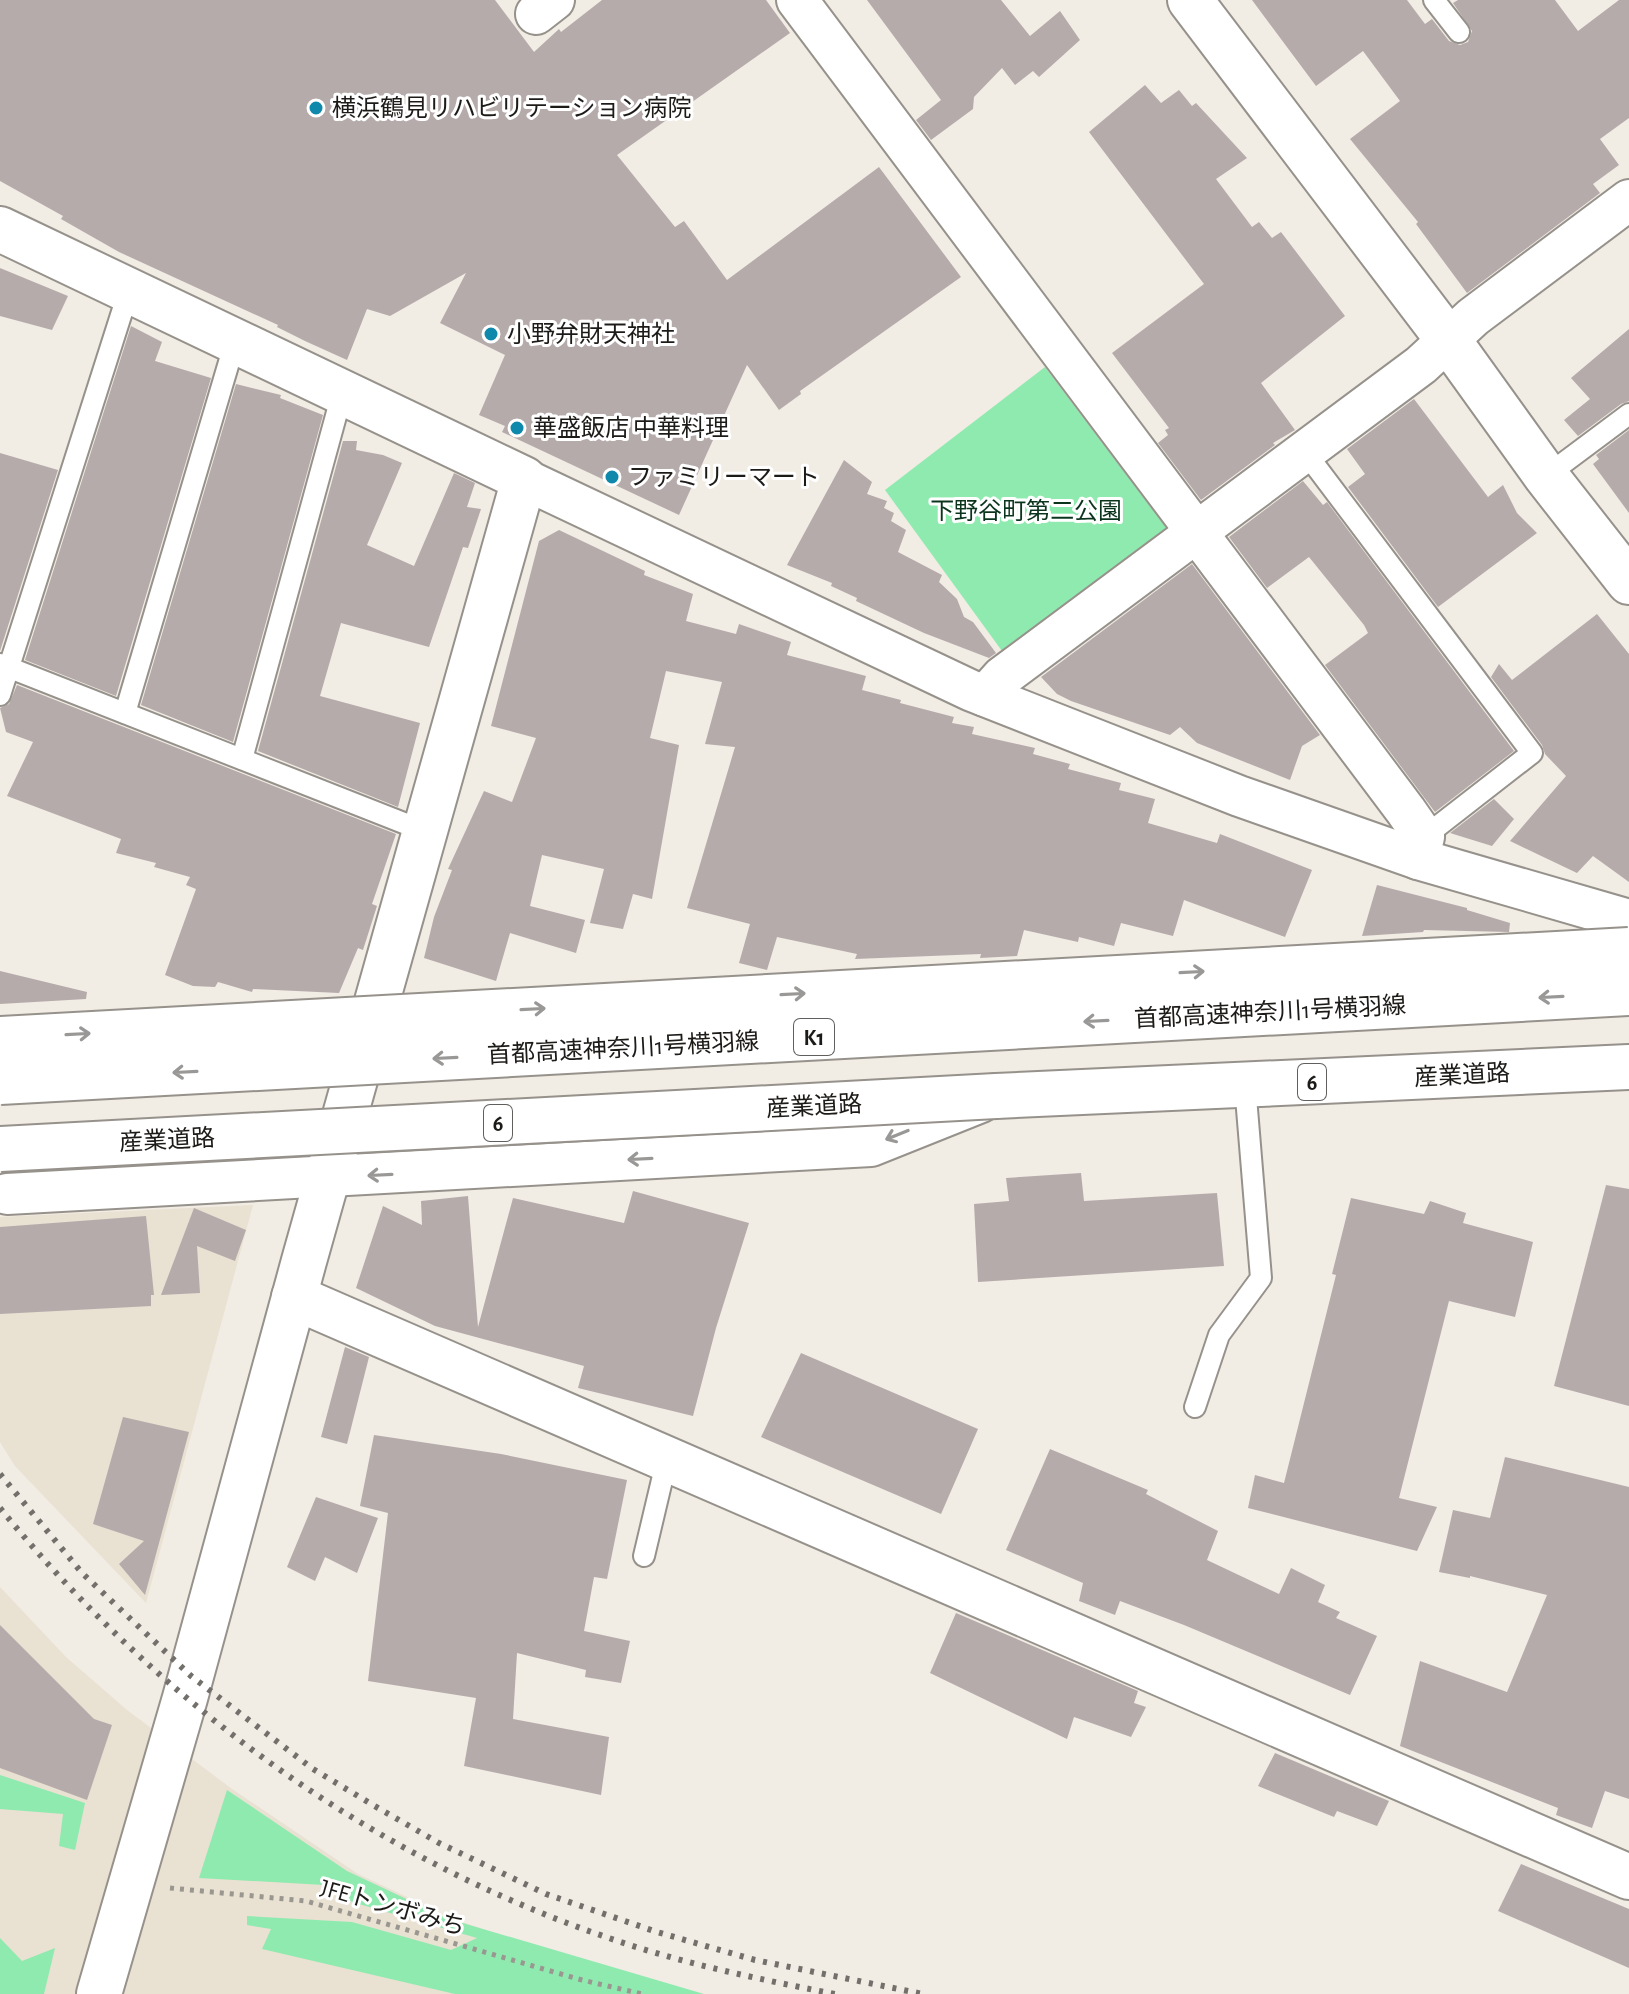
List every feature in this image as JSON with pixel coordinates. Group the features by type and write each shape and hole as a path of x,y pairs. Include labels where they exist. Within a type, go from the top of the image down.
{"main road":[{"path":"1190,0 1449,341 1546,476 1629,582"},
{"path":"0,229 524,479 327,1178 185,1698 99,1994"},
{"name":"首都高速神奈川1号横羽線","path":"0,1039 1629,950"},
{"name":"首都高速神奈川1号横羽線","path":"0,1082 1629,993"},
{"name":"産業道路","path":"0,1149 996,1096 1629,1067"},
{"path":"294,1297 1629,1877"}],"street":[{"path":"797,0 1195,532 1421,848"},
{"path":"985,696 1002,677 1421,365 1473,317 1629,200"},
{"path":"524,479 985,696 1239,796 1421,848 1629,920"},
{"path":"4,1194 871,1146 996,1096"}],"lane":[{"path":"1434,0 1459,32"},
{"path":"0,695 4,666 129,290"},
{"path":"125,713 235,342"},
{"path":"242,759 342,394"},
{"path":"1546,476 1629,414"},
{"path":"1305,452 1532,753 1421,848"},
{"path":"4,666 424,831"},
{"path":"1195,1407 1219,1335 1261,1278 1245,1085"},
{"path":"644,1556 667,1459"}],"path":[{"name":"JFEトンボみち","path":"129,1885 306,1901 582,1980 642,1994"}],"shaded area":[{"path":"253,1205 146,1603 15,1466 0,1442 0,1217"},
{"path":"0,1587 66,1657 127,1710 232,1789 358,1874 456,1920 675,1994 0,1994"}],"green space":[{"name":"下野谷町第二公園","path":"1045,367 1174,538 1010,662 885,490"},
{"path":"0,1775 85,1803 75,1850 59,1846 63,1814 0,1809"},
{"path":"227,1790 347,1871 449,1919 704,1994 455,1994 262,1949 271,1929 247,1925 247,1916 352,1922 451,1950 477,1938 352,1902 324,1885 199,1878"},
{"path":"0,1938 22,1961 55,1948 44,1994 0,1994"}],"building":[{"path":"0,0 495,0 534,52 559,29 561,32 602,0 766,0 790,33 617,155 675,227 684,221 727,280 879,167 961,277 800,391 801,394 779,410 747,365 679,515 502,432 505,426 479,415 505,355 440,323 466,273 390,316 367,309 347,360 119,252 0,181"},
{"path":"867,0 1001,0 1030,36 1060,11 1080,40 1039,77 1033,71 1015,85 1002,68 974,97 973,109 931,140 916,120 941,100"},
{"path":"1252,0 1407,0 1425,24 1432,19 1449,41 1460,45 1468,42 1472,31 1453,3 1458,0 1555,0 1578,31 1619,0 1629,0 1629,118 1600,139 1619,165 1593,184 1600,193 1467,293 1416,224 1418,222 1350,139 1400,101 1363,51 1316,86"},
{"path":"1145,85 1161,103 1179,90 1192,106 1196,103 1247,158 1216,179 1252,227 1259,222 1272,238 1281,232 1345,316 1261,383 1295,430 1273,443 1275,445 1201,500 1158,443 1168,435 1165,430 1169,428 1112,353 1204,284 1089,132"},
{"path":"0,268 68,296 52,330 0,316"},
{"path":"131,326 162,342 155,361 211,378 116,696 25,660"},
{"path":"1629,329 1629,401 1578,436 1564,420 1590,399 1571,378"},
{"path":"236,384 281,395 280,398 323,415 233,742 141,705"},
{"path":"1414,399 1488,497 1503,485 1517,513 1537,533 1438,607 1348,487 1365,474 1347,449"},
{"path":"1629,430 1629,513 1593,464 1599,459 1596,455"},
{"path":"343,441 357,441 356,450 383,455 402,463 367,545 414,566 454,473 475,483 467,507 481,509 468,548 463,547 429,647 341,623 320,696 420,723 398,807 258,751"},
{"path":"0,453 58,470 0,651"},
{"path":"844,460 872,482 867,494 887,501 884,508 894,513 891,521 906,530 898,552 942,575 939,582 957,599 964,617 973,622 996,653 989,658 924,633 856,601 857,598 831,586 832,583 787,565"},
{"path":"1303,481 1323,505 1327,502 1514,751 1435,812 1325,665 1368,633 1364,625 1309,557 1267,588 1229,537"},
{"path":"559,530 645,571 644,575 693,594 686,621 736,634 739,624 791,642 787,655 866,676 862,690 954,717 952,723 974,727 972,734 1035,748 1033,754 1070,764 1068,769 1121,783 1119,790 1155,799 1148,823 1217,843 1220,834 1312,870 1285,937 1184,900 1173,936 1121,923 1114,946 1079,937 1078,942 1024,930 1017,956 980,958 981,954 855,959 857,954 777,937 767,970 739,963 750,924 687,908 735,747 705,744 722,682 666,671 650,738 679,745 652,899 633,894 623,929 590,923 604,869 542,855 530,906 585,920 576,953 510,933 496,981 424,958 434,917 452,870 448,869 484,791 512,802 536,738 491,726 539,541"},
{"path":"1192,564 1320,735 1302,746 1290,780 1197,743 1180,727 1170,735 1071,701 1057,694 1041,677"},
{"path":"1597,614 1629,654 1629,882 1593,856 1577,873 1510,841 1566,776 1545,754 1542,745 1491,677 1499,664 1512,680"},
{"path":"17,685 396,834 372,904 377,906 363,950 358,948 339,993 253,989 252,992 218,982 215,987 193,986 165,975 196,889 186,885 190,877 154,867 156,863 116,853 121,839 7,796 33,742 6,732 0,708 9,704"},
{"path":"1494,799 1514,819 1492,846 1450,833"},
{"path":"1377,885 1467,908 1510,923 1509,932 1424,930 1362,936"},
{"path":"0,971 87,992 86,999 0,1004"},
{"path":"1081,1173 1084,1201 1217,1193 1224,1266 978,1282 974,1204 1009,1201 1006,1178"},
{"path":"1606,1185 1629,1189 1629,1406 1554,1386"},
{"path":"633,1191 749,1223 716,1328 693,1416 578,1388 584,1366 435,1326 356,1288 383,1206 422,1225 421,1201 468,1196 478,1327 513,1198 624,1223"},
{"path":"1351,1198 1424,1214 1430,1201 1466,1213 1463,1223 1533,1242 1515,1317 1449,1301 1399,1498 1437,1507 1417,1551 1248,1508 1255,1475 1284,1483 1336,1275 1332,1274"},
{"path":"194,1208 246,1230 235,1261 197,1246 200,1293 161,1295"},
{"path":"146,1216 154,1295 151,1295 151,1306 0,1314 0,1227"},
{"path":"345,1347 369,1357 347,1444 321,1437"},
{"path":"801,1353 978,1429 941,1514 761,1437"},
{"path":"123,1417 189,1432 145,1595 119,1564 144,1541 93,1524"},
{"path":"374,1435 501,1454 627,1480 607,1579 594,1577 584,1631 630,1641 621,1683 585,1677 586,1670 517,1653 513,1719 609,1737 601,1795 464,1766 476,1698 368,1681 388,1513 360,1506"},
{"path":"1050,1449 1148,1490 1146,1494 1218,1531 1207,1560 1279,1594 1291,1568 1325,1585 1318,1602 1340,1612 1336,1618 1377,1636 1350,1695 1120,1601 1115,1615 1079,1601 1083,1583 1006,1550"},
{"path":"1505,1457 1629,1487 1629,1799 1605,1791 1592,1828 1556,1815 1558,1808 1400,1746 1420,1661 1507,1692 1547,1595 1470,1576 1439,1572 1453,1510 1490,1518"},
{"path":"316,1497 378,1518 357,1573 325,1557 315,1581 287,1567"},
{"path":"956,1613 1138,1691 1134,1703 1146,1707 1131,1737 1074,1717 1067,1739 930,1673"},
{"path":"0,1625 94,1719 112,1725 87,1800 0,1768"},
{"path":"1275,1753 1389,1801 1377,1826 1337,1811 1334,1817 1258,1786"},
{"path":"1521,1864 1629,1909 1629,1968 1498,1911"}],"railway":[{"path":"0,1474 82,1573 191,1676 313,1769 439,1843 546,1894 657,1932 755,1960 923,1994"},
{"path":"0,1508 62,1579 128,1645 198,1708 273,1765 351,1817 433,1863 518,1903 606,1937 691,1963 835,1994"}],"place":[{"name":"横浜鶴見リハビリテーション病院","path":"316,108"},
{"name":"小野弁財天神社","path":"491,334"},
{"name":"華盛飯店 中華料理","path":"517,428"},
{"name":"ファミリーマート","path":"612,477"}]}
